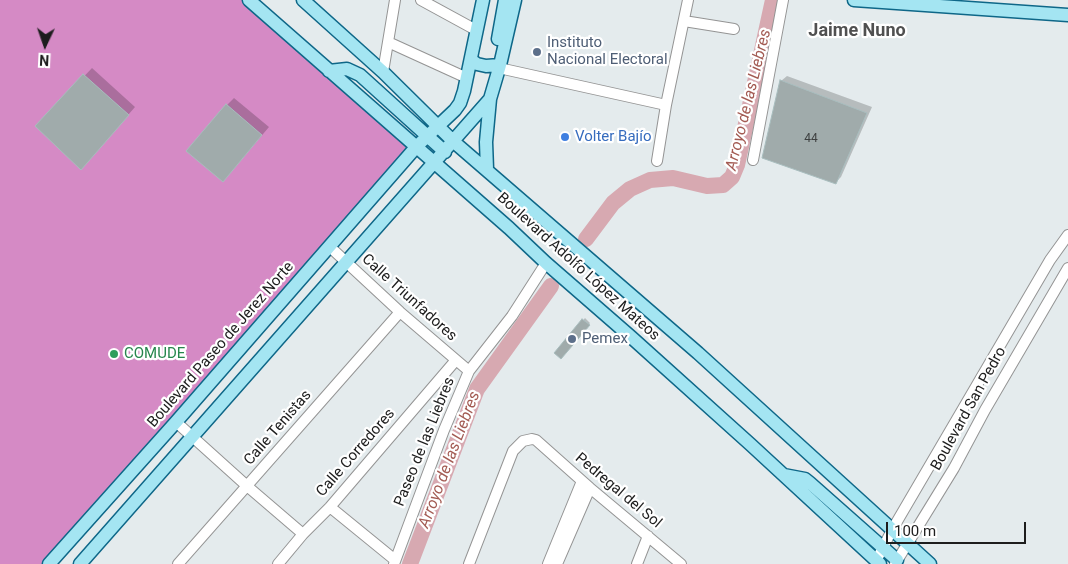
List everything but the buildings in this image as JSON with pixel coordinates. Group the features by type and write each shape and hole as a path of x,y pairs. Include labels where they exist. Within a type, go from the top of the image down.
{"main road":[{"name":"Boulevard Adolfo López Mateos","path":"249,0 509,228 878,562"},
{"name":"Boulevard Adolfo López Mateos","path":"304,0 383,72 454,142 563,234 698,353 930,564"},
{"name":"Boulevard Paseo de Jerez Norte","path":"49,564 417,146 452,114 460,103 467,78 483,0"},
{"path":"500,65 497,50 505,0"},
{"path":"487,170 486,142 490,99 515,0"},
{"path":"854,0 1068,15"},
{"path":"476,30 489,27 499,31"},
{"path":"471,60 476,64 486,66 500,65"},
{"path":"329,71 347,69 360,75 445,152"},
{"path":"80,564 490,99"},
{"path":"784,475 805,479 882,547 896,562"}],"street":[{"path":"383,72 395,0"},
{"path":"421,0 476,30"},
{"path":"657,161 666,105 688,0"},
{"path":"753,160 783,0"},
{"path":"684,21 734,29"},
{"path":"388,42 467,78"},
{"path":"500,65 666,105"},
{"name":"Boulevard San Pedro","path":"892,530 1050,260 1064,249 1068,236"},
{"name":"Calle Triunfadores","path":"330,247 400,312 469,371"},
{"name":"Paseo de las Liebres","path":"394,562 444,430 469,371 512,316 546,263"},
{"name":"Boulevard San Pedro","path":"896,562 954,468 985,410 1068,268"},
{"name":"Calle Tenistas","path":"178,564 400,312"},
{"name":"Calle Corredores","path":"278,564 303,534 330,507 456,360"},
{"path":"176,422 303,534"},
{"name":"Pedregal del Sol","path":"469,564 513,451 523,441 528,439 536,440 681,564"},
{"path":"548,564 586,484"},
{"path":"557,564 586,484"},
{"path":"330,507 394,562"},
{"path":"878,562 882,547 892,530"},
{"path":"637,564 648,536"}],"shaded area":[{"name":"COMUDE","path":"0,0 255,0 415,145 43,564 0,564"}],"waterway":[{"name":"Arroyo de las Liebres","path":"586,239 613,203 630,189 650,180 673,178 707,186 723,185 732,177 737,165 773,0"},
{"name":"Arroyo de las Liebres","path":"410,564 477,389 551,286"}],"place":[{"name":"Instituto Nacional Electoral","path":"537,52"},
{"name":"Volter Bajío","path":"565,137"},
{"name":"Pemex","path":"572,339"},
{"name":"COMUDE","path":"114,354"}],"district":[{"name":"Jaime Nuno","path":"857,31"}]}
